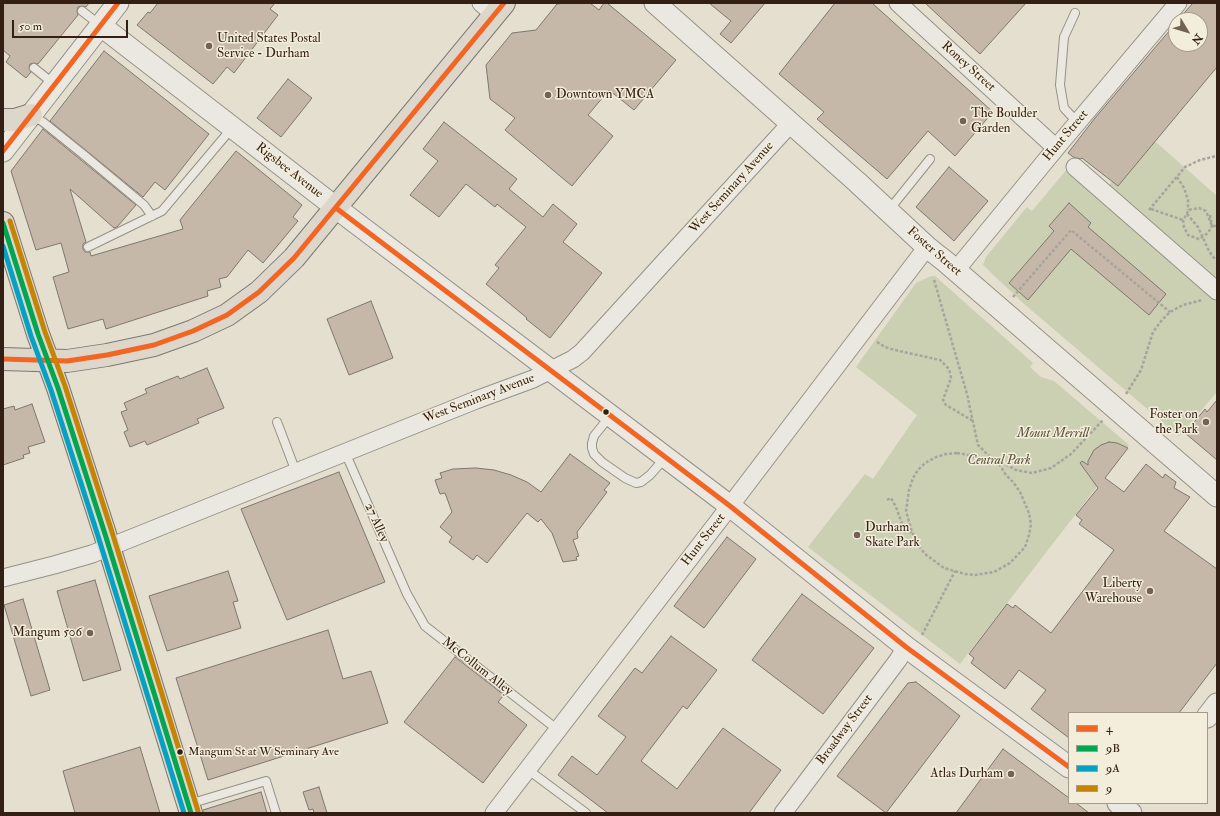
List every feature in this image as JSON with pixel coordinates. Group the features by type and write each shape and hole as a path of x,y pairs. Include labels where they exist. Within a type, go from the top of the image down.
{"main road":[{"path":"3,359 48,361 107,355 154,345 197,329 226,315 268,284 294,258 336,208 493,7"},
{"path":"3,120 15,120 31,115"},
{"path":"3,223 109,547 190,809"}],"street":[{"path":"3,151 118,3"},
{"name":"Foster Street","path":"655,3 791,123 927,247 956,270 1217,496"},
{"name":"Roney Street","path":"898,3 1056,148"},
{"name":"Hunt Street","path":"956,270 1077,122 1178,3"},
{"name":"Rigsbee Avenue","path":"100,25 336,208 730,506 739,515 914,641 1068,766"},
{"name":"West Seminary Avenue","path":"3,578 80,558 109,547 551,371 573,359 582,352 791,123"},
{"path":"1075,167 1138,223 1211,295"},
{"name":"Hunt Street","path":"494,813 927,247"},
{"name":"Broadway Street","path":"783,813 898,660 914,641"},
{"path":"1208,716 1217,704"},
{"path":"1120,804 1133,813 1141,804"}],"lane":[{"path":"82,11 100,25"},
{"path":"1075,13 1064,37 1060,84 1064,108 1077,122"},
{"path":"34,68 54,85"},
{"path":"31,115 43,122 144,205 152,216"},
{"path":"88,248 162,211 233,128"},
{"path":"888,211 930,159"},
{"path":"610,416 594,436 592,443 594,454 602,462 625,478 636,483 642,482 665,458"},
{"path":"277,422 296,472"},
{"name":"27 Alley","path":"345,452 407,594"},
{"name":"McCollum Alley","path":"407,594 425,626 558,730"},
{"path":"528,769 586,813"},
{"path":"190,809 266,781 276,813"}],"path":[{"path":"1138,223 1185,167 1200,160 1216,156"},
{"path":"1177,177 1184,188 1188,200 1188,212 1183,220 1184,228 1188,235 1199,239 1208,234 1212,226 1210,215"},
{"path":"1151,208 1183,220"},
{"path":"1188,212 1199,208 1206,211 1212,226"},
{"path":"1188,212 1198,227 1208,249 1217,260"},
{"path":"1212,226 1217,226"},
{"path":"1012,298 1071,230 1170,312"},
{"path":"934,280 967,394 978,445 988,455 998,462 1016,470 1032,473 1052,468 1071,454 1104,419"},
{"path":"1125,396 1141,370 1153,332 1170,312 1183,305 1211,295"},
{"path":"877,342 885,347 895,350 940,360 949,369 951,378 943,400 946,405 973,421"},
{"path":"957,453 969,455 987,463 998,462 1006,475 1020,492 1029,513 1031,524 1025,547 1010,563 994,572 975,575 955,572 944,568 925,554 918,545 912,532 906,511 909,490 913,478 925,463 946,454 957,453"},
{"path":"887,500 891,498 905,532 912,532"},
{"path":"914,641 955,572"}],"green space":[{"path":"1149,136 1217,196 1217,392 1179,436 1023,303 983,265 986,257 1027,207 1032,211 1073,162 1105,190"},
{"name":"Central Park","path":"931,276 935,276 1033,363 1030,367 1041,377 1054,381 1129,445 960,664 808,547 865,474 873,479 917,415 856,367 916,283"}],"building":[{"path":"3,3 89,3 86,7 78,7 78,15 38,64 30,64 29,68 31,72 26,78 6,62 10,56 3,50"},
{"name":"United States Postal Service - Durham","path":"158,3 275,3 270,9 278,15 234,73 227,67 213,84 137,25"},
{"name":"Downtown YMCA","path":"590,3 599,10 604,3 607,3 676,60 634,110 609,90 588,115 613,136 572,186 505,130 515,118 490,99 486,65 512,33 536,30 557,4"},
{"path":"709,3 765,3 731,43 720,34 731,21"},
{"path":"835,3 872,3 993,112 955,156 928,131 887,179 817,119 824,112 779,74"},
{"path":"925,3 1026,3 980,54"},
{"path":"1193,3 1217,3 1217,67 1118,186 1082,158 1073,157 1068,153 1095,118 1168,32 1168,52 1208,52 1208,12 1185,12"},
{"path":"104,51 209,134 165,190 155,182 143,197 50,121"},
{"path":"288,79 312,98 281,137 257,118"},
{"path":"444,122 517,179 509,189 543,217 553,204 577,224 563,242 602,273 550,338 486,284 499,268 495,265 526,227 497,204 495,207 466,184 439,217 410,195 438,161 423,149"},
{"path":"43,129 136,205 117,227 114,228 70,189 86,242 83,244 83,249 85,252 90,252 91,256 183,229 180,220 236,151 302,205 293,217 298,221 263,263 248,250 227,277 219,279 221,287 207,291 208,296 106,329 103,319 68,329 53,277 69,272 61,243 36,250 11,171"},
{"path":"949,167 988,201 954,241 916,207"},
{"path":"1069,203 1091,223 1088,227 1166,294 1149,315 1071,249 1028,300 1009,283 1054,231 1049,226"},
{"path":"371,301 393,358 349,375 327,319"},
{"path":"207,368 224,408 197,419 199,423 147,445 145,441 130,447 124,432 128,430 121,412 127,410 124,403 147,393 145,389 178,376 180,379"},
{"name":"Foster on the Park","path":"1217,400 1217,460 1185,433 1205,409 1207,412"},
{"path":"32,404 45,442 28,447 30,453 23,455 24,458 3,465 3,409 14,406 15,410"},
{"name":"Liberty Warehouse","path":"1109,442 1117,443 1128,448 1105,478 1124,492 1146,464 1163,478 1165,474 1176,482 1174,488 1190,497 1164,531 1217,569 1217,663 1180,712 1068,712 1068,737 1031,709 1046,690 1019,670 1005,689 971,663 974,658 969,654 1007,604 1013,608 1015,605 1051,633 1114,550 1079,524 1082,520 1076,515 1098,488 1080,463 1082,461 1088,465 1088,461 1094,450"},
{"path":"570,454 610,483 604,490 607,492 577,532 578,538 573,540 579,556 576,557 577,560 563,562 552,533 541,519 538,522 527,513 487,563 477,555 473,560 449,542 452,537 440,527 452,512 445,493 440,494 435,480 442,478 440,473 453,469 476,468 494,470 527,482 541,492"},
{"path":"339,472 385,582 287,620 241,509"},
{"path":"727,537 756,559 704,628 674,606"},
{"path":"228,571 238,601 233,602 241,628 167,651 149,596"},
{"name":"Mangum 506","path":"95,580 121,670 83,681 57,591"},
{"path":"802,594 874,648 823,714 752,660"},
{"path":"23,599 50,690 31,696 4,605"},
{"path":"328,630 343,679 371,671 388,723 208,780 176,678"},
{"path":"671,636 717,670 687,709 683,706 641,761 677,789 723,728 781,770 749,813 608,813 558,775 572,756 597,775 626,737 598,716 635,668 642,673"},
{"path":"455,657 504,695 498,702 527,725 483,783 404,722"},
{"path":"916,682 960,716 886,813 837,776 908,683"},
{"path":"140,747 160,813 75,813 63,771"},
{"name":"Atlas Durham","path":"1003,749 1068,797 1068,804 1077,804 1089,813 956,813"},
{"path":"319,787 327,813 314,813 313,809 309,810 303,792"},
{"path":"261,792 267,813 203,813 203,810"}],"transit line":[{"name":"4","path":"3,151 118,3"},
{"name":"4","path":"3,359 67,361 107,355 154,345 193,331 227,315 259,292 294,258 504,3"},
{"name":"4","path":"336,208 730,506 906,647 1068,766"},
{"name":"9","path":"10,221 45,332 65,386 112,532 198,811"},
{"name":"9B","path":"3,223 38,334 58,388 105,534 191,813"},
{"name":"9A","path":"3,246 31,336 51,390 98,536 184,813"}],"place":[{"name":"United States Postal Service - Durham","path":"209,46"},
{"name":"Downtown YMCA","path":"548,95"},
{"name":"The Boulder Garden","path":"963,121"},
{"name":"Foster on the Park","path":"1206,422"},
{"name":"Durham Skate Park","path":"857,535"},
{"name":"Liberty Warehouse","path":"1150,591"},
{"name":"Mangum 506","path":"90,633"},
{"name":"Mangum St at W Seminary Ave","path":"180,752"},
{"name":"Atlas Durham","path":"1011,774"}],"park label":[{"name":"Mount Merrill","path":"1053,434"}]}
